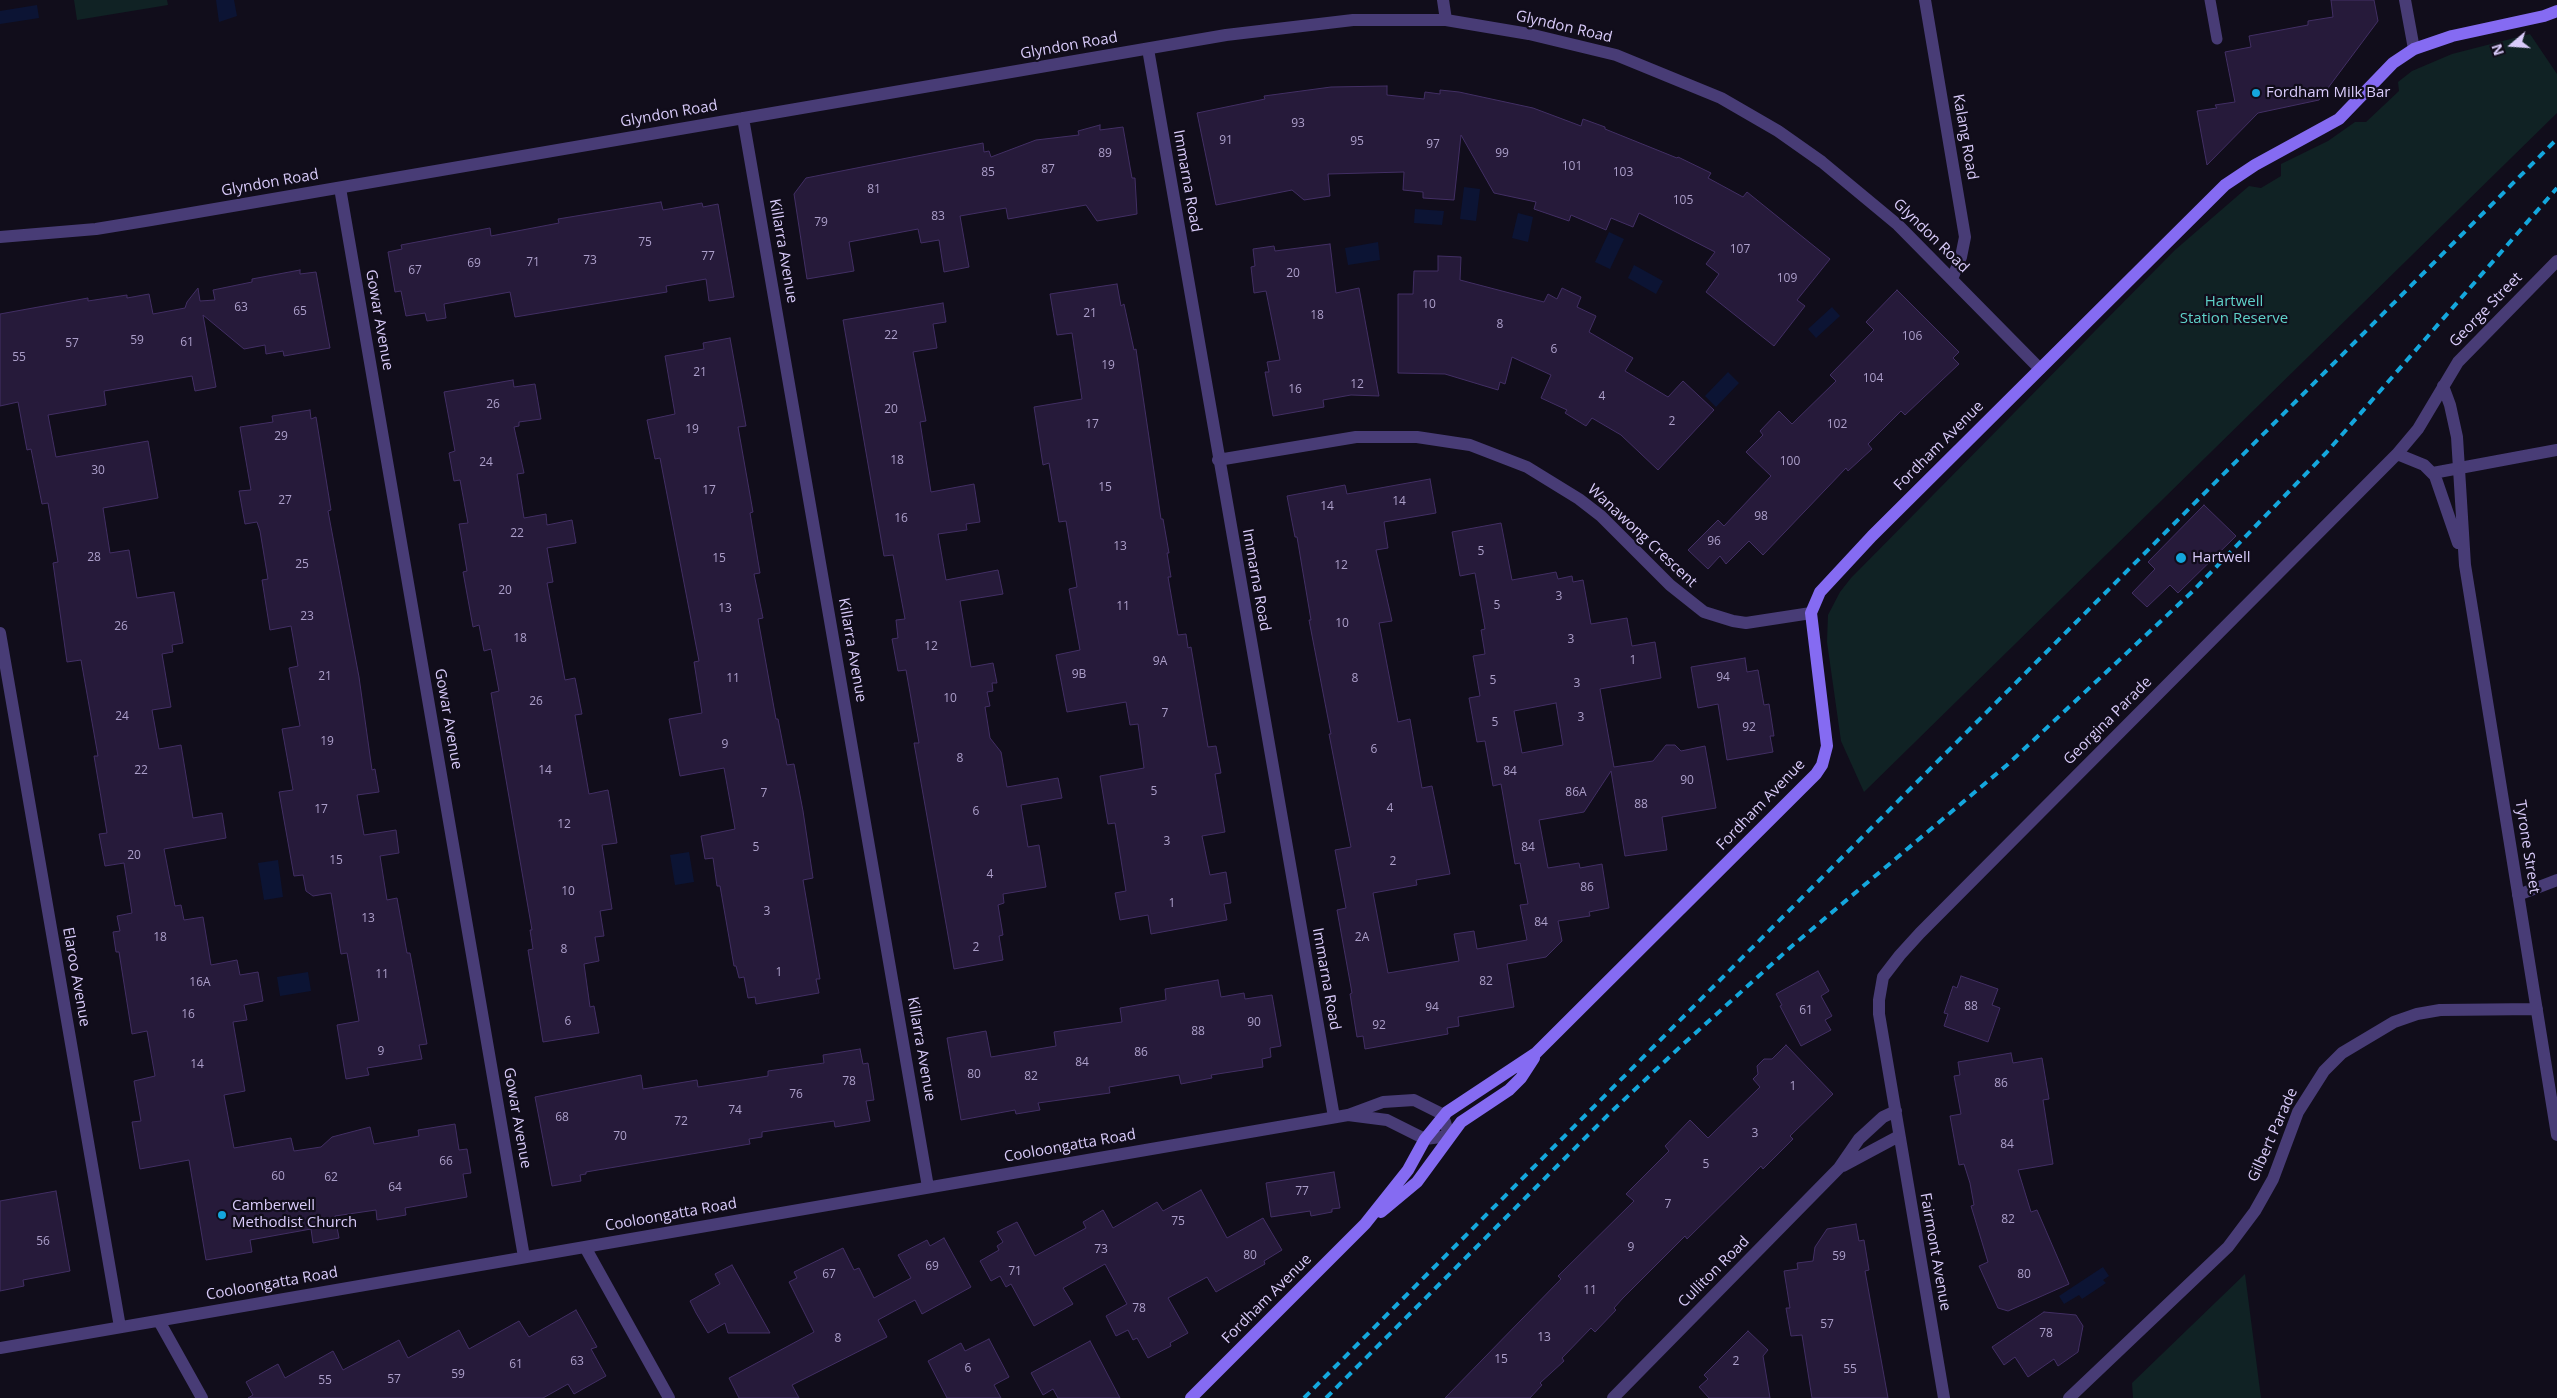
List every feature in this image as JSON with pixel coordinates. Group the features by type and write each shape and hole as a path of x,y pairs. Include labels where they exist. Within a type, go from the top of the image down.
{"street":[{"path":"1443,0 1446,20"},
{"name":"Kalang Road","path":"1925,0 1965,237 1961,257 1952,279"},
{"path":"2405,0 2414,49"},
{"name":"Fordham Avenue","path":"1365,1224 1408,1170 1425,1139 1443,1117 1461,1102 1536,1053 1816,774 1822,765 1827,746 1811,613 1820,592 1826,584 2225,185 2255,165 2339,119 2393,63 2414,49 2452,36 2544,16 2557,11"},
{"name":"Glyndon Road","path":"0,237 96,229 1226,35 1353,20 1446,20 1529,34 1616,56 1721,98 1778,131 1838,174 1898,225 2040,369"},
{"name":"Immarna Road","path":"1148,49 1218,460 1334,1117"},
{"name":"Killarra Avenue","path":"743,118 928,1187"},
{"name":"Gowar Avenue","path":"340,188 524,1256"},
{"name":"George Street","path":"2443,386 2467,351 2557,261"},
{"name":"Georgina Parade","path":"1896,1111 1878,1000 1883,977 1889,968 1920,933 2397,454 2418,429 2443,386"},
{"name":"Tyrone Street","path":"2443,386 2454,425 2459,468 2465,564 2557,1135"},
{"name":"Wanawong Crescent","path":"1218,460 1356,437 1417,437 1470,446 1527,467 1579,498 1601,516 1670,585 1704,612 1746,623 1811,613"},
{"path":"2397,454 2415,460 2433,473 2557,450"},
{"name":"Tyrone Street","path":"2433,473 2439,484 2465,564"},
{"name":"Elaroo Avenue","path":"0,633 120,1327"},
{"path":"2518,894 2557,880"},
{"name":"Gilbert Parade","path":"2069,1398 2228,1247 2255,1212 2273,1179 2302,1105 2324,1071 2342,1053 2394,1022 2417,1014 2440,1010 2536,1009"},
{"name":"Fordham Avenue","path":"1191,1398 1365,1224 1417,1182 1449,1136 1467,1118 1509,1090 1526,1071 1536,1053"},
{"name":"Cooloongatta Road","path":"0,1348 1348,1115 1376,1104 1404,1099 1425,1104 1443,1117"},
{"name":"Fairmont Avenue","path":"1896,1111 1944,1398"},
{"name":"Culliton Road","path":"1613,1398 1839,1168 1859,1139 1883,1116 1896,1111"},
{"name":"Cooloongatta Road","path":"1348,1115 1382,1119 1425,1139"},
{"path":"1425,1139 1449,1136 1443,1117"},
{"name":"Culliton Road","path":"1839,1168 1899,1136"},
{"path":"585,1247 669,1398"},
{"path":"159,1320 202,1398"}],"lane":[{"path":"2210,0 2217,38"}],"green space":[{"path":"74,0 167,0 168,5 77,20"},
{"name":"Hartwell Station Reserve","path":"2530,34 2557,74 2557,113 1864,792 1841,741 1827,642 1828,615 1840,592 1851,578 2175,250 2249,186 2261,188 2281,176 2281,164 2328,141 2355,122 2366,122 2399,91 2398,82 2412,71 2452,54"},
{"path":"2245,1274 2261,1398 2133,1398 2132,1383"}],"water":[{"path":"216,0 234,0 237,16 219,22"},
{"path":"37,5 39,18 0,24 0,11"},
{"path":"1464,187 1480,189 1476,221 1460,219"},
{"path":"1415,209 1444,211 1442,225 1414,223"},
{"path":"1518,213 1533,217 1528,242 1512,238"},
{"path":"1609,232 1624,239 1610,269 1595,262"},
{"path":"1378,242 1380,260 1348,265 1345,248"},
{"path":"1634,265 1663,281 1656,294 1628,278"},
{"path":"1832,307 1840,316 1816,338 1808,329"},
{"path":"1728,372 1739,383 1716,407 1705,396"},
{"path":"689,852 694,882 675,885 670,855"},
{"path":"278,860 283,897 264,900 258,863"},
{"path":"308,972 311,991 280,996 277,977"},
{"path":"2103,1267 2109,1276 2103,1280 2106,1283 2082,1299 2079,1295 2064,1304 2059,1296"}],"building":[{"path":"2331,0 2374,0 2378,21 2319,100 2258,113 2207,165 2197,111 2217,108 2215,105 2235,102 2225,52 2251,47 2249,36 2308,25 2308,21 2333,17"},
{"path":"1387,86 1387,95 1424,99 1425,92 1440,94 1440,90 1459,92 1533,108 1581,126 1583,119 1605,127 1605,129 1678,157 1711,173 1708,178 1743,197 1747,192 1830,259 1797,300 1805,306 1774,346 1706,292 1719,274 1706,264 1715,252 1639,213 1633,227 1611,218 1606,230 1571,215 1569,221 1534,209 1536,202 1494,193 1461,135 1454,200 1423,198 1423,192 1403,190 1404,172 1328,174 1330,196 1304,200 1292,190 1216,205 1197,113 1265,99 1264,96 1331,87"},
{"path":"1100,125 1100,130 1123,127 1132,178 1135,178 1137,214 1097,221 1086,205 1008,219 1006,208 960,216 969,267 944,272 939,240 921,243 918,229 849,242 854,271 807,279 794,194 806,178 983,143 984,152 989,151 991,157 1036,140 1079,135 1078,131"},
{"path":"661,202 663,210 702,203 703,207 718,204 734,297 709,301 706,279 666,286 667,292 515,317 510,292 444,304 446,318 427,321 425,313 406,316 401,291 395,292 388,252 402,249 401,245 490,228 491,236 559,223 558,219"},
{"path":"1330,244 1336,293 1359,288 1379,396 1351,395 1323,400 1324,407 1273,416 1265,372 1269,372 1267,362 1280,360 1266,291 1254,293 1251,267 1255,266 1253,249 1274,246 1275,251"},
{"path":"1438,256 1461,257 1460,280 1544,302 1548,294 1557,299 1562,288 1581,297 1577,307 1596,316 1589,332 1633,358 1625,371 1668,397 1683,381 1714,410 1658,470 1621,435 1592,418 1586,426 1565,413 1567,410 1541,398 1551,375 1512,357 1505,384 1500,382 1498,390 1445,374 1398,373 1398,294 1413,294 1414,271 1438,271"},
{"path":"300,270 300,274 316,272 330,348 284,356 283,351 266,354 265,345 244,349 203,315 216,387 195,391 192,376 104,391 106,405 48,415 56,457 148,441 158,498 103,508 110,553 129,550 137,598 174,592 183,643 172,645 173,652 162,654 171,707 152,710 159,749 181,745 193,818 222,813 226,838 164,849 175,906 181,905 184,920 203,917 211,965 237,960 240,975 258,972 263,1001 244,1005 247,1020 233,1022 245,1091 224,1095 234,1148 291,1138 294,1151 321,1147 332,1137 370,1127 374,1144 419,1136 418,1130 455,1124 459,1150 467,1149 471,1173 463,1174 467,1197 405,1208 406,1215 377,1220 376,1210 335,1216 339,1238 313,1243 311,1229 250,1240 252,1252 206,1260 189,1160 140,1169 132,1122 141,1121 134,1081 155,1076 147,1031 132,1034 119,952 116,952 113,932 120,931 117,916 132,913 124,863 105,866 99,834 107,833 94,756 98,756 81,660 67,662 53,563 58,562 48,503 42,504 31,449 27,450 18,402 0,406 0,314 88,298 88,301 127,295 127,298 149,294 153,314 185,308 187,302 198,288 200,301 215,300 213,290 252,282 252,279"},
{"path":"1117,284 1121,306 1124,304 1134,350 1136,349 1161,519 1163,519 1169,553 1167,553 1171,577 1168,577 1178,635 1186,634 1188,648 1191,647 1208,747 1216,746 1221,773 1215,774 1225,832 1202,836 1210,875 1226,872 1231,903 1224,904 1227,920 1151,934 1148,915 1120,920 1115,893 1126,891 1115,823 1108,824 1100,776 1144,768 1138,724 1130,725 1126,702 1067,712 1056,655 1080,650 1069,589 1077,587 1066,521 1059,522 1049,463 1043,465 1034,407 1082,399 1072,333 1057,335 1050,294"},
{"path":"1897,290 1959,352 1953,358 1959,364 1905,415 1901,411 1868,444 1872,449 1848,471 1846,468 1763,555 1749,541 1726,564 1720,556 1708,569 1688,550 1718,520 1724,526 1771,476 1746,452 1763,435 1760,431 1779,411 1792,424 1836,381 1830,375 1874,330 1866,322"},
{"path":"943,303 946,322 933,324 937,348 913,352 926,421 920,422 931,492 974,484 980,522 966,524 967,530 938,534 946,580 998,570 1003,594 960,601 971,667 993,663 997,683 992,683 993,691 987,692 990,706 985,707 990,738 1001,752 1007,787 1058,778 1062,798 1021,805 1028,847 1039,845 1046,887 1003,894 1004,903 998,905 1003,935 999,936 1003,960 954,969 914,743 919,743 906,670 898,671 892,639 898,638 896,620 905,619 893,555 884,556 843,320"},
{"path":"730,338 746,426 738,427 753,512 750,513 760,573 754,574 763,618 758,619 776,719 778,719 787,765 794,764 803,811 813,878 803,880 820,979 816,979 819,993 756,1004 755,997 748,998 744,977 739,978 736,966 734,966 720,886 717,886 713,858 705,859 701,836 735,829 724,768 680,776 669,719 702,713 694,662 699,661 660,458 655,459 647,420 675,414 665,356 704,349 703,343"},
{"path":"513,380 514,387 535,384 541,419 519,422 519,426 514,427 524,473 517,474 524,518 546,514 547,525 572,520 576,543 547,548 553,582 547,583 565,680 575,678 582,714 575,715 589,794 608,790 617,843 602,845 612,909 600,911 604,936 595,937 599,961 584,964 590,1007 594,1006 599,1033 543,1042 528,950 533,949 530,930 532,930 491,693 499,691 491,649 484,651 479,625 473,627 463,572 467,571 459,524 468,523 460,480 454,481 449,453 455,451 444,392"},
{"path":"310,410 311,419 316,417 331,510 328,511 359,677 372,770 375,769 379,792 357,795 364,835 396,830 399,853 380,856 387,900 397,898 407,953 410,953 427,1044 419,1045 422,1059 367,1068 369,1075 346,1079 337,1025 359,1021 347,953 341,954 331,893 313,896 306,891 303,875 294,876 279,792 293,790 282,729 300,726 289,668 298,666 291,626 270,630 262,580 268,579 260,531 257,522 245,524 239,491 251,490 240,427 273,422 272,416"},
{"path":"1430,479 1436,513 1384,522 1388,548 1376,550 1392,621 1379,623 1398,722 1410,719 1422,788 1432,786 1450,874 1416,880 1417,885 1373,893 1388,973 1459,961 1454,934 1474,931 1477,949 1527,940 1520,905 1528,904 1520,863 1515,864 1501,784 1493,786 1485,741 1477,742 1469,698 1480,696 1473,656 1485,654 1481,630 1485,629 1475,573 1460,576 1452,532 1501,523 1512,580 1556,572 1558,579 1572,576 1573,582 1583,580 1591,624 1627,618 1632,646 1655,642 1661,678 1600,689 1614,767 1653,761 1666,745 1675,745 1681,751 1705,746 1716,808 1662,817 1667,850 1625,856 1611,771 1584,812 1539,820 1548,868 1579,863 1580,868 1602,864 1609,908 1589,912 1590,916 1558,921 1562,941 1546,957 1507,964 1514,1007 1458,1017 1459,1026 1447,1028 1448,1034 1365,1049 1363,1036 1357,1037 1350,994 1352,993 1337,910 1346,908 1335,850 1351,847 1309,620 1311,620 1297,537 1295,537 1287,496 1345,485 1347,494","holes":["1556,703 1563,745 1522,753 1514,711"]},
{"path":"2204,505 2236,536 2178,593 2170,585 2147,607 2132,593 2155,569 2148,562"},
{"path":"1745,658 1747,672 1758,670 1764,705 1769,704 1774,736 1770,736 1773,752 1727,760 1718,704 1698,708 1691,667"},
{"path":"1818,971 1829,991 1821,996 1832,1016 1825,1020 1831,1030 1801,1046 1780,1006 1782,1005 1776,994"},
{"path":"1961,976 1998,989 1992,1005 2000,1008 1988,1042 1944,1026 1948,1014 1944,1013 1953,986 1957,988"},
{"path":"1218,980 1221,997 1244,993 1245,999 1272,995 1281,1046 1270,1048 1271,1057 1262,1059 1263,1067 1211,1075 1212,1078 1181,1084 1179,1075 1109,1087 1110,1093 1038,1103 1040,1110 1016,1114 1015,1110 961,1120 947,1038 986,1031 991,1057 1056,1046 1054,1032 1122,1022 1120,1008 1166,1000 1165,989"},
{"path":"1786,1045 1833,1094 1790,1136 1793,1139 1763,1169 1761,1166 1687,1239 1685,1236 1623,1298 1614,1308 1616,1310 1595,1332 1591,1328 1562,1358 1564,1361 1540,1383 1542,1385 1530,1398 1445,1398 1561,1279 1558,1276 1634,1201 1626,1194 1669,1151 1665,1146 1690,1120 1708,1138 1760,1087 1753,1079 1758,1074 1757,1066 1764,1059 1772,1059"},
{"path":"860,1049 863,1064 868,1063 874,1100 866,1101 870,1121 835,1127 834,1121 762,1132 762,1137 749,1139 750,1144 586,1172 586,1174 580,1175 581,1181 552,1186 535,1097 641,1075 643,1089 697,1080 698,1087 768,1076 768,1071 824,1063 823,1055"},
{"path":"2011,1053 2013,1063 2042,1058 2049,1099 2043,1100 2053,1164 2018,1170 2031,1212 2037,1210 2069,1284 2008,1311 1998,1308 1979,1266 1988,1262 1971,1206 1974,1205 1970,1183 1964,1164 1959,1165 1950,1116 1961,1114 1954,1076 1960,1075 1958,1062"},
{"path":"1334,1172 1340,1208 1332,1209 1332,1212 1311,1216 1310,1211 1271,1217 1266,1183"},
{"path":"1201,1190 1227,1238 1263,1218 1282,1250 1264,1261 1265,1264 1216,1292 1207,1277 1168,1298 1188,1333 1170,1343 1171,1346 1148,1358 1137,1338 1133,1340 1128,1330 1116,1336 1106,1316 1127,1304 1105,1264 1063,1288 1073,1304 1034,1326 1011,1284 1006,1287 1000,1276 991,1281 980,1261 999,1250 997,1246 1003,1242 997,1232 1017,1222 1035,1256 1086,1228 1083,1222 1103,1210 1113,1228 1157,1202 1163,1211"},
{"path":"56,1191 70,1271 23,1280 24,1286 0,1291 0,1201"},
{"path":"1856,1224 1859,1241 1864,1240 1869,1270 1865,1271 1888,1398 1812,1398 1802,1335 1791,1336 1786,1308 1790,1308 1784,1271 1798,1269 1797,1263 1813,1261 1815,1247 1827,1229"},
{"path":"944,1238 971,1287 922,1314 915,1300 878,1320 887,1337 792,1385 799,1398 739,1398 729,1378 814,1332 789,1282 797,1278 794,1272 843,1248 854,1270 859,1268 874,1298 911,1278 898,1255 927,1240 930,1246"},
{"path":"732,1265 770,1333 728,1333 725,1323 708,1333 696,1313 690,1301 720,1284 715,1274"},
{"path":"576,1310 597,1347 591,1349 606,1376 574,1394 568,1384 543,1398 248,1398 253,1395 246,1382 278,1364 285,1378 333,1351 343,1370 399,1340 408,1358 459,1330 469,1349 519,1321 529,1337"},
{"path":"2044,1312 2076,1315 2083,1326 2078,1352 2058,1366 2054,1359 2028,1377 2015,1357 2004,1365 1992,1347"},
{"path":"1748,1331 1768,1350 1763,1356 1770,1398 1709,1398 1699,1387 1708,1379 1704,1375"},
{"path":"989,1339 1009,1377 994,1385 1001,1398 947,1398 928,1361 961,1343 965,1351"},
{"path":"1090,1341 1120,1398 1058,1398 1053,1389 1043,1395 1031,1373"}],"railway":[{"path":"1304,1398 2557,139"},
{"path":"1326,1398 1610,1113 1680,1047 1792,946 2007,765 2193,591 2326,453 2557,188"}],"place":[{"name":"Fordham Milk Bar","path":"2256,93"},
{"name":"Hartwell","path":"2181,558"},
{"name":"Camberwell Methodist Church","path":"222,1215"}]}
